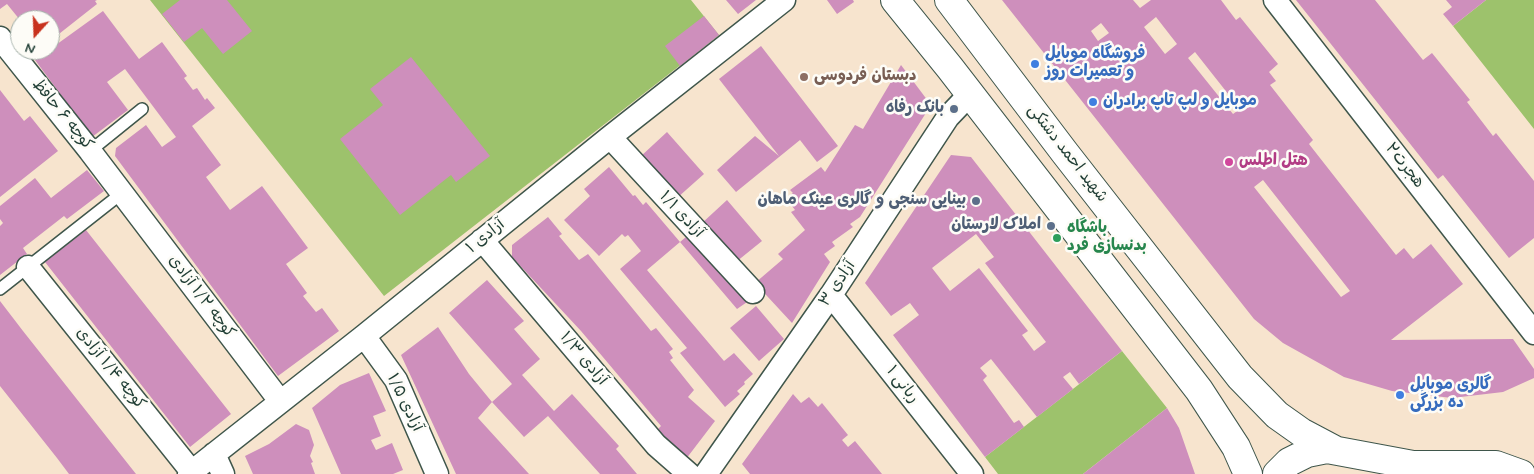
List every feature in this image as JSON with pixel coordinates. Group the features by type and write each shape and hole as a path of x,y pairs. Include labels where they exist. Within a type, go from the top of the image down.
{"main road":[{"path":"895,0 1199,390 1236,448 1248,474"},
{"name":"شهید احمد دشتکی","path":"949,0 1240,377 1277,415 1301,432 1335,450"},
{"path":"1277,474 1289,462 1308,453 1327,450 1413,465 1508,470 1534,460"}],"street":[{"name":"آزادی ۱","path":"191,473 218,464 280,401 784,0"},
{"name":"هجرت۲","path":"1275,0 1534,333"},
{"name":"کوچه ۶ حافظ","path":"6,50 90,151 122,193"},
{"name":"۳ آزادی","path":"712,471 948,117 970,94"},
{"name":"آزادی ۱/۱","path":"610,137 753,292"},
{"name":"کوچه ۱/۲ آزادی","path":"122,193 280,401"},
{"name":"آزادی ۱/۳","path":"482,240 656,445 689,474"},
{"name":"کوچه ۱/۴ آزادی","path":"28,267 191,473"},
{"name":"ربانی ۱","path":"831,295 972,474"},
{"name":"آزادی ۱/۵","path":"364,336 396,380 437,474"}],"lane":[{"path":"90,151 142,109"},
{"path":"0,289 122,193"}],"green space":[{"path":"150,0 691,0 719,35 384,296"},
{"path":"1486,0 1534,0 1534,129 1453,26"},
{"path":"1122,351 1167,408 1083,474 998,474 985,457"}],"building":[{"path":"0,0 97,0 95,1 97,4 60,33 60,10 12,10 7,4 0,9"},
{"path":"180,0 227,0 252,31 223,54 202,28 184,42 162,14"},
{"path":"726,0 756,0 738,14"},
{"path":"827,0 853,0 854,2 837,14"},
{"path":"1002,0 1133,0 1140,8 1151,0 1221,0 1236,20 1240,17 1278,64 1269,72 1276,81 1270,85 1313,140 1309,144 1396,255 1404,248 1413,259 1431,244 1463,284 1391,340 1513,339 1534,369 1534,378 1503,392 1452,398 1392,391 1344,377 1283,343 1254,319","holes":["1156,17 1177,44 1165,54 1144,27","1101,23 1109,33 1098,41 1091,31","1195,52 1240,109 1233,114 1188,58","1263,180 1350,291 1341,297 1254,187"]},
{"path":"1296,0 1375,0 1423,60 1432,53 1470,100 1467,102 1493,136 1496,133 1534,181 1534,238 1509,258 1443,175 1438,179"},
{"path":"1446,0 1486,0 1453,26 1443,14 1452,7"},
{"path":"103,11 139,59 162,42 187,76 184,78 193,90 197,88 205,100 207,98 215,108 192,126 221,165 206,177 230,210 262,186 308,248 286,264 307,293 303,296 316,312 322,308 339,331 278,376 115,156 116,148 146,125 162,147 176,137 125,69 107,82 128,110 92,137 35,60 60,60 60,42"},
{"path":"704,16 719,35 680,66 665,46"},
{"path":"761,46 838,146 817,162 800,140 736,192 717,170 755,136 779,156 719,79"},
{"path":"411,57 490,156 456,182 451,175 400,215 340,139 383,105 370,89"},
{"path":"901,65 931,105 860,217 850,224 853,227 832,242 835,246 824,254 830,262 792,323 755,283 783,259 778,254 805,230 791,212 795,210 786,198 793,193 790,190 821,167 825,172 855,125 863,129"},
{"path":"0,90 24,121 30,116 58,151 0,197"},
{"path":"667,132 704,174 677,198 640,157"},
{"path":"951,155 971,157 1122,351 1079,384 1070,372 1063,377 1073,389 1037,417 991,359 980,368 987,376 983,380 1014,423 1019,420 1024,427 985,457 893,335 919,315 910,303 891,316 865,283","holes":["976,234 994,257 985,263 1046,342 1034,351 1022,335 1028,331 979,268 950,291 932,268"]},
{"path":"609,167 633,196 635,195 643,205 646,202 680,242 647,270 724,361 734,353 753,374 737,391 740,394 725,407 680,353 687,348 620,269 641,251 628,235 625,237 622,234 599,256 564,220 590,196 584,189"},
{"path":"87,170 104,191 67,219 64,216 23,248 27,254 0,275 0,226 3,223 0,219 0,206 35,178 51,198"},
{"path":"727,200 762,241 736,262 701,224"},
{"path":"548,217 562,234 559,236 579,260 588,254 651,331 656,328 673,349 669,352 673,358 670,360 694,390 688,397 715,421 686,459 656,431 661,426 581,331 512,257 512,245"},
{"path":"86,230 231,414 190,447 45,262"},
{"path":"692,232 750,300 737,309 680,242"},
{"path":"487,280 524,321 514,329 540,359 522,375 554,411 572,394 619,446 616,449 637,474 600,474 548,416 524,437 492,402 512,384 449,313"},
{"path":"0,301 136,474 69,474 0,386"},
{"path":"756,306 784,339 759,361 730,328"},
{"path":"438,327 469,374 492,402 478,418 529,474 456,474 401,355"},
{"path":"369,373 386,411 373,416 381,436 371,440 376,450 392,443 403,470 393,474 341,474 312,408 340,385"},
{"path":"793,394 801,403 809,397 818,407 822,403 848,435 842,440 848,447 855,441 882,474 750,474 742,464"},
{"path":"1167,408 1179,428 1195,474 1083,474"},
{"path":"296,424 309,430 314,445 310,456 315,474 253,474 245,456 269,444"}],"place":[{"name":"فروشگاه موبایل و تعمیرات روز","path":"1035,64"},
{"name":"دبستان فردوسی","path":"804,77"},
{"name":"موبایل و لپ تاپ برادران","path":"1093,102"},
{"name":"بانک رفاه","path":"954,109"},
{"name":"هتل اطلس","path":"1229,162"},
{"name":"بینایی سنجی و گالری عینک ماهان","path":"976,201"},
{"name":"املاک لارستان","path":"1051,226"},
{"name":"باشگاه بدنسازی فرد","path":"1057,238"},
{"name":"گالری موبایل ده بزرگی","path":"1400,395"}]}
